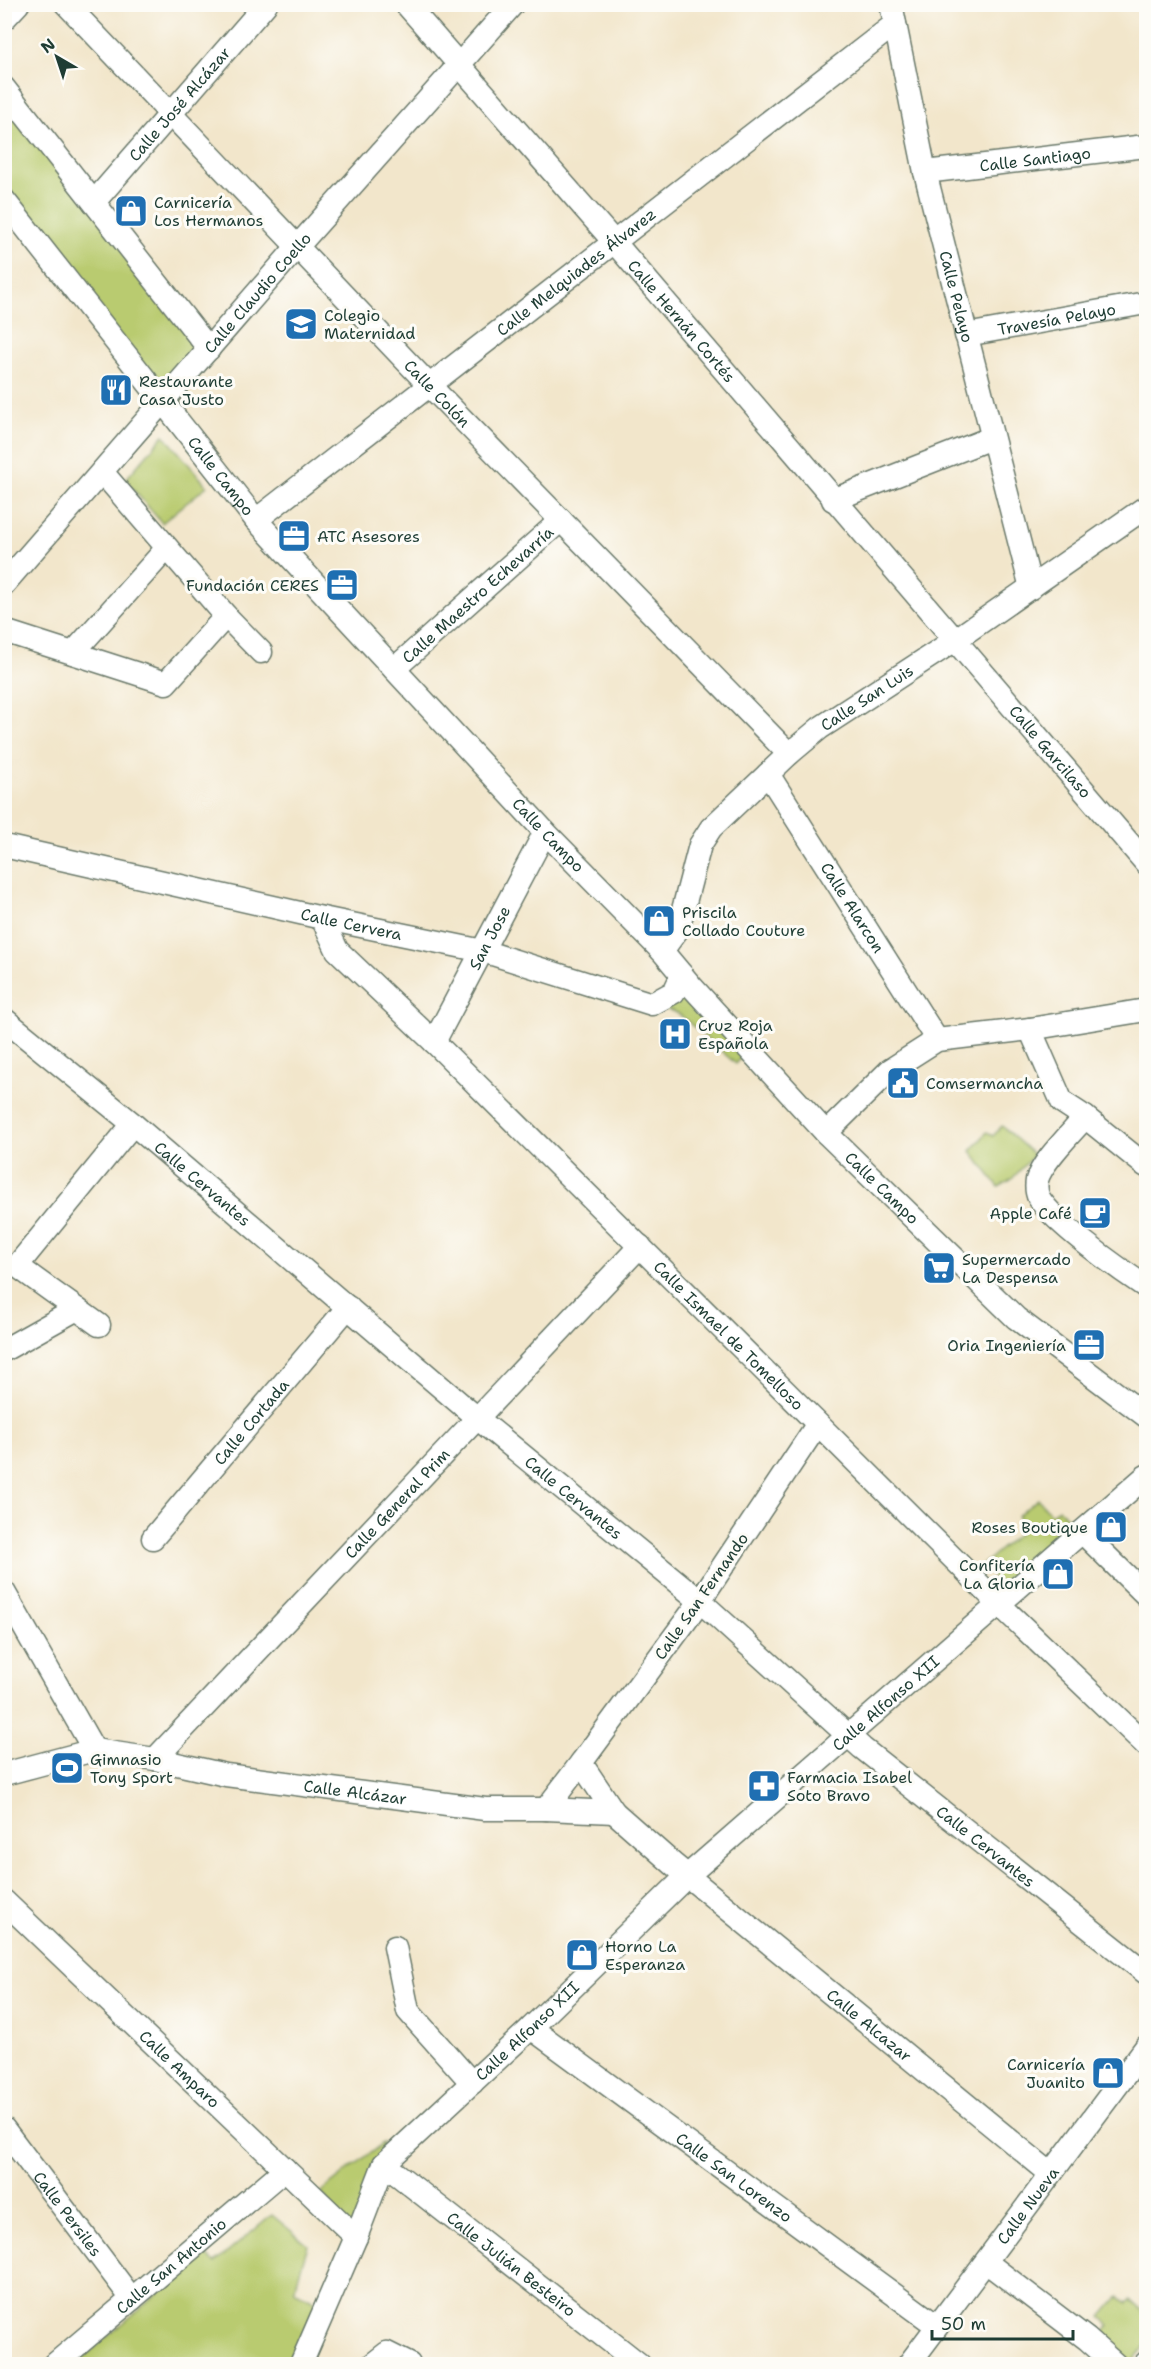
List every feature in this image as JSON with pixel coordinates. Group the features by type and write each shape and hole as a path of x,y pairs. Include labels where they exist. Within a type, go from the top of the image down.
{"street":[{"path":"4,19 18,4"},
{"name":"Calle Colón","path":"66,4 429,385 789,754"},
{"name":"Calle José Alcázar","path":"94,202 266,4"},
{"name":"Calle Hernán Cortés","path":"406,4 615,243 955,640"},
{"name":"Calle Claudio Coello","path":"4,584 297,247 513,4"},
{"name":"Calle Pelayo","path":"893,14 925,172 1031,588"},
{"name":"Calle Melquiades Álvarez","path":"256,520 615,243 893,14"},
{"path":"4,88 209,349"},
{"name":"Calle Santiago","path":"925,172 1146,146"},
{"name":"Calle Campo","path":"4,200 256,520 546,832 662,951 826,1133 1016,1318 1142,1404"},
{"name":"Travesía Pelayo","path":"966,335 1146,303"},
{"path":"833,500 991,438"},
{"path":"102,472 226,616 261,652"},
{"name":"Calle San Luis","path":"662,951 678,929 700,845 711,828 789,754 820,728 955,640 1146,507"},
{"name":"Calle Maestro Echevarría","path":"394,669 561,520"},
{"path":"73,653 167,548"},
{"path":"4,631 166,683 226,616"},
{"name":"Calle Garcilaso","path":"955,640 1146,863"},
{"name":"Calle Alarcon","path":"768,774 937,1040"},
{"name":"San Jose","path":"434,1042 546,832"},
{"name":"Calle Cervera","path":"4,846 322,918 483,951 652,1004 674,992 682,975"},
{"name":"Calle Ismael de Tomelloso","path":"322,918 337,950 434,1042 1000,1605 1146,1745"},
{"path":"826,1133 890,1070 937,1040 1030,1029 1146,1010"},
{"name":"Calle Cervantes","path":"4,1019 133,1124 477,1418 700,1601 871,1756 1146,1972"},
{"path":"1030,1029 1062,1102 1146,1166"},
{"path":"1085,1118 1040,1170 1036,1188 1038,1196 1055,1217 1126,1274 1146,1287"},
{"path":"99,1325 17,1266 133,1124"},
{"name":"Calle General Prim","path":"155,1759 640,1246"},
{"name":"Calle Cortada","path":"153,1538 348,1307"},
{"path":"4,1350 77,1309"},
{"name":"Calle San Fernando","path":"546,1809 700,1601 817,1425"},
{"name":"Calle Alfonso XII","path":"301,2364 356,2237 384,2164 531,2028 687,1876 850,1737 1146,1476"},
{"path":"1082,1532 1146,1595"},
{"path":"4,1592 94,1750"},
{"name":"Calle Alcázar","path":"4,1774 94,1750 155,1759 226,1775 485,1809 615,1812"},
{"path":"581,1763 615,1812 687,1876"},
{"name":"Calle Alcazar","path":"687,1876 1051,2174"},
{"name":"Calle Amparo","path":"4,1901 356,2237"},
{"name":"Calle Alfonso XII","path":"395,1947 408,2011 472,2083"},
{"name":"Calle San Lorenzo","path":"531,2028 938,2326"},
{"name":"Calle Nueva","path":"909,2364 1146,2047"},
{"name":"Calle Persiles","path":"4,2129 132,2299"},
{"name":"Calle Julián Besteiro","path":"384,2164 639,2364"},
{"name":"Calle San Antonio","path":"55,2364 285,2169"},
{"path":"986,2262 1087,2339 1115,2364"},
{"path":"373,2364 387,2353 408,2364"}],"green space":[{"path":"4,88 209,349 163,402 5,199"},
{"path":"164,435 207,486 162,523 125,480"},
{"path":"687,990 745,1053 736,1064 679,1014 662,1007"},
{"path":"1002,1126 1034,1155 1011,1180 999,1187 971,1151 987,1132 993,1136"},
{"path":"1038,1499 1051,1514 1059,1508 1074,1526 1004,1588 982,1565 1025,1528 1017,1516"},
{"path":"383,2143 384,2164 356,2237 321,2192"},
{"path":"272,2215 308,2245 294,2291 321,2304 295,2364 76,2364 204,2253 215,2263"},
{"path":"1118,2297 1128,2303 1131,2300 1146,2314 1146,2343 1133,2362 1129,2363 1101,2338 1110,2325 1101,2317"}],"place":[{"name":"Carnicería Los Hermanos","path":"131,211"},
{"name":"Colegio Maternidad","path":"301,324"},
{"name":"Restaurante Casa Justo","path":"116,390"},
{"name":"ATC Asesores","path":"294,536"},
{"name":"Fundación CERES","path":"342,585"},
{"name":"Priscila Collado Couture","path":"659,921"},
{"name":"Cruz Roja Española","path":"675,1034"},
{"name":"Comsermancha","path":"903,1083"},
{"name":"Apple Café","path":"1095,1213"},
{"name":"Supermercado La Despensa","path":"939,1268"},
{"name":"Oria Ingeniería","path":"1089,1345"},
{"name":"Roses Boutique","path":"1111,1527"},
{"name":"Confitería La Gloria","path":"1058,1574"},
{"name":"Gimnasio Tony Sport","path":"67,1768"},
{"name":"Farmacia Isabel Soto Bravo","path":"764,1786"},
{"name":"Horno La Esperanza","path":"582,1955"},
{"name":"Carnicería Juanito","path":"1108,2073"}]}
